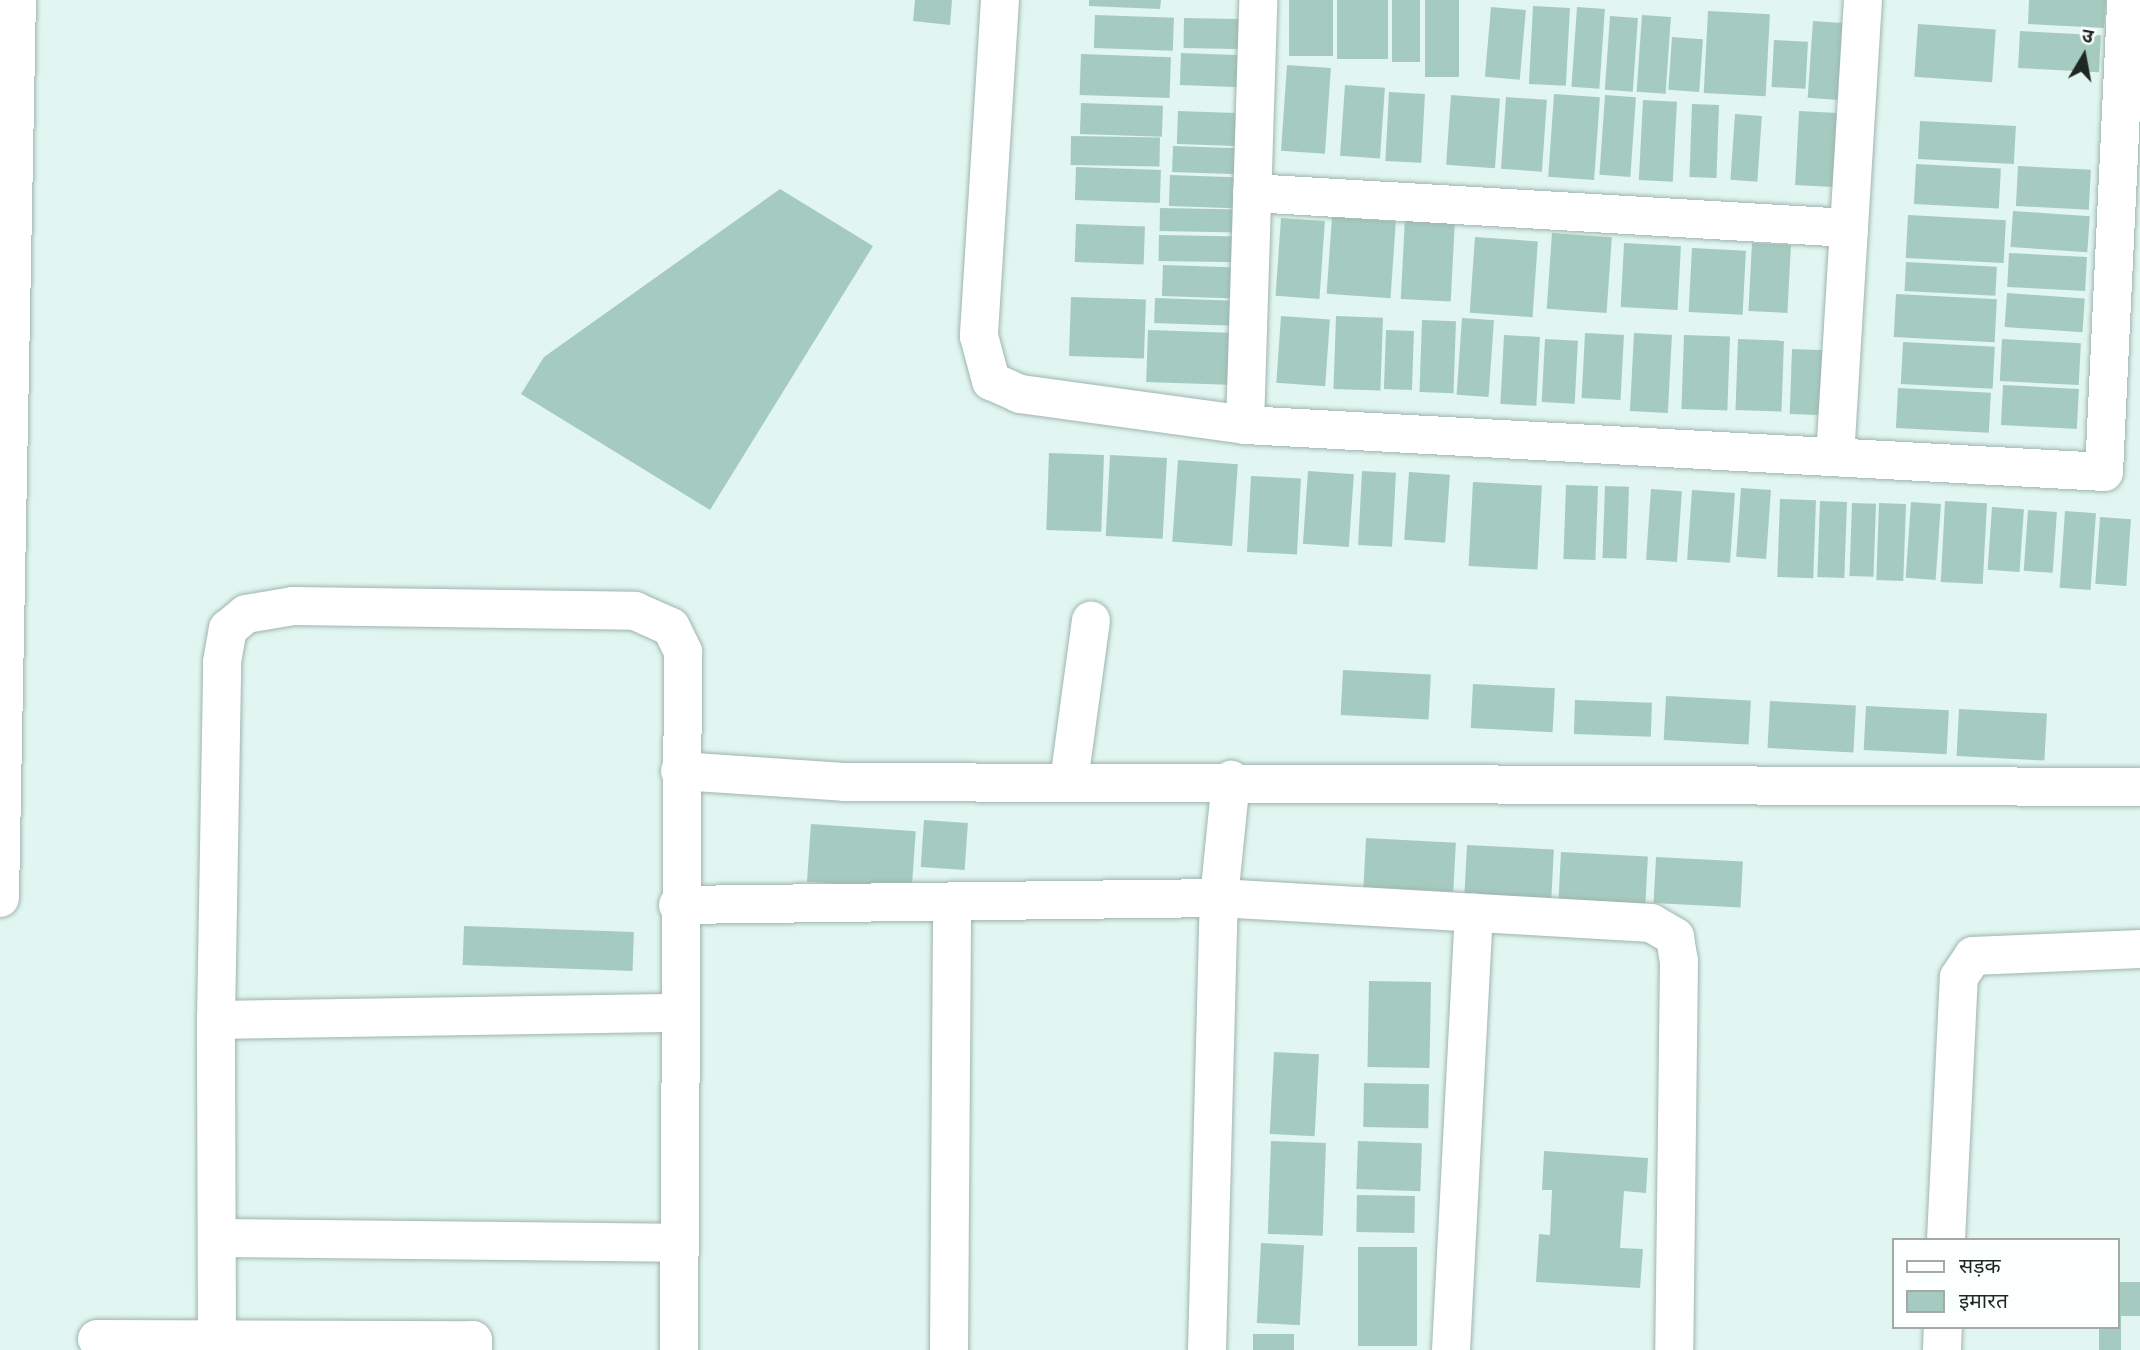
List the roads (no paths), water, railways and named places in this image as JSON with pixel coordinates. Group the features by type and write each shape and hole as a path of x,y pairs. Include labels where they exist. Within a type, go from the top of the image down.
{"street":[{"path":"0,898 17,0"},
{"path":"1000,0 979,336 991,381 1020,394 1245,425 2104,472 2126,0"},
{"path":"1245,425 1258,0"},
{"path":"1835,457 1863,0"},
{"path":"1252,193 1849,228"},
{"path":"218,1339 216,1020 222,662 228,629 246,614 293,606 635,611 671,627 683,652 678,905 679,1350"},
{"path":"1069,781 1091,621"},
{"path":"680,771 844,782 1231,780 2140,787"},
{"path":"1207,1350 1219,898 1231,780"},
{"path":"678,905 1219,898 1651,923 1675,937 1679,961 1674,1350"},
{"path":"949,1350 952,903"},
{"path":"1451,1350 1474,913"},
{"path":"1946,1238 1959,977 1973,956 2140,948"},
{"path":"216,1020 680,1013"},
{"path":"217,1238 680,1243"},
{"path":"1942,1350 1943,1329"},
{"path":"97,1339 473,1340 473,1350"}]}
